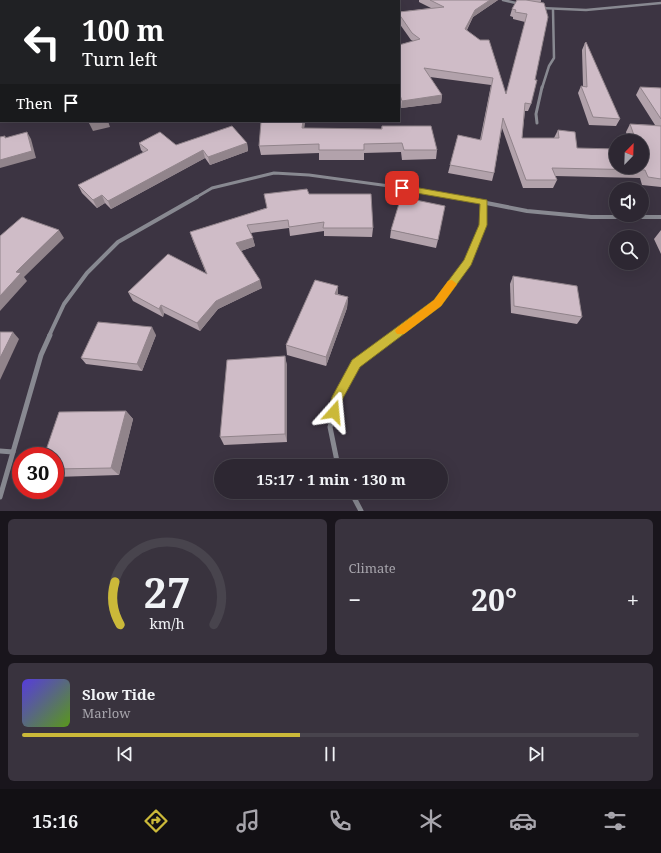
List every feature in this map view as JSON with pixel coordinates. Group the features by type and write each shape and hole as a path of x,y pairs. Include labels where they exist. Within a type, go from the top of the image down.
{"street":[{"path":"503,0 525,5"},
{"path":"536,7 571,11 606,10 661,3"},
{"path":"537,123 536,114 539,95 549,66 554,58 553,10"},
{"path":"13,447 41,355 64,304 87,273 118,242 212,188 274,173 309,175 484,202 527,211 591,217 661,217"},
{"path":"337,459 330,427 338,397 356,363 438,303 468,262 483,225 484,202"},
{"path":"0,451 12,452 0,497"},
{"path":"354,499 360,511"}],"building":[{"path":"430,0 490,0 475,10 465,29 480,40 489,40 506,94 527,14 515,12 516,10 512,9 517,0 544,3 548,17 535,80 537,80 531,104 525,103 522,138 559,138 558,130 575,132 577,148 609,149 609,169 552,168 557,180 526,180 503,118 494,173 450,165 458,135 481,140 493,78 424,68 442,95 402,101 400,95 400,45 420,39 412,33 400,15 400,12 444,7"},
{"path":"586,42 620,119 593,117 581,86 587,87"},
{"path":"640,87 661,88 661,119"},
{"path":"261,122 303,122 302,128 382,129 382,126 431,126 437,150 404,150 402,143 364,144 364,150 319,150 319,144 259,146"},
{"path":"630,124 661,126 661,179 648,177 647,174 649,174 649,134 634,134"},
{"path":"232,126 247,143 208,157 203,150 108,201 102,195 93,200 78,185 148,150 139,143 160,132 176,145"},
{"path":"27,132 32,151 0,160 0,137 5,136 5,138"},
{"path":"307,189 309,194 371,194 373,228 323,228 324,222 289,227 288,220 247,225 253,238 236,243 260,280 216,301 197,323 161,305 159,309 128,292 168,254 207,274 190,232 267,208 264,194"},
{"path":"401,197 445,206 438,240 391,230"},
{"path":"22,217 59,230 16,272 21,273 0,296 0,236"},
{"path":"513,276 577,286 582,317 514,306"},
{"path":"315,280 338,286 335,294 348,297 326,357 286,345"},
{"path":"98,322 152,327 137,364 81,358"},
{"path":"0,332 13,332 0,358"},
{"path":"285,356 285,434 220,437 227,360"},
{"path":"126,411 111,468 64,469 64,447 47,447 59,412"}],"slow traffic":[{"path":"400,331 438,303 452,284"}],"route":[{"path":"334,412 338,397 356,363 438,303 468,262 483,225 484,202 433,192 402,188"}]}
